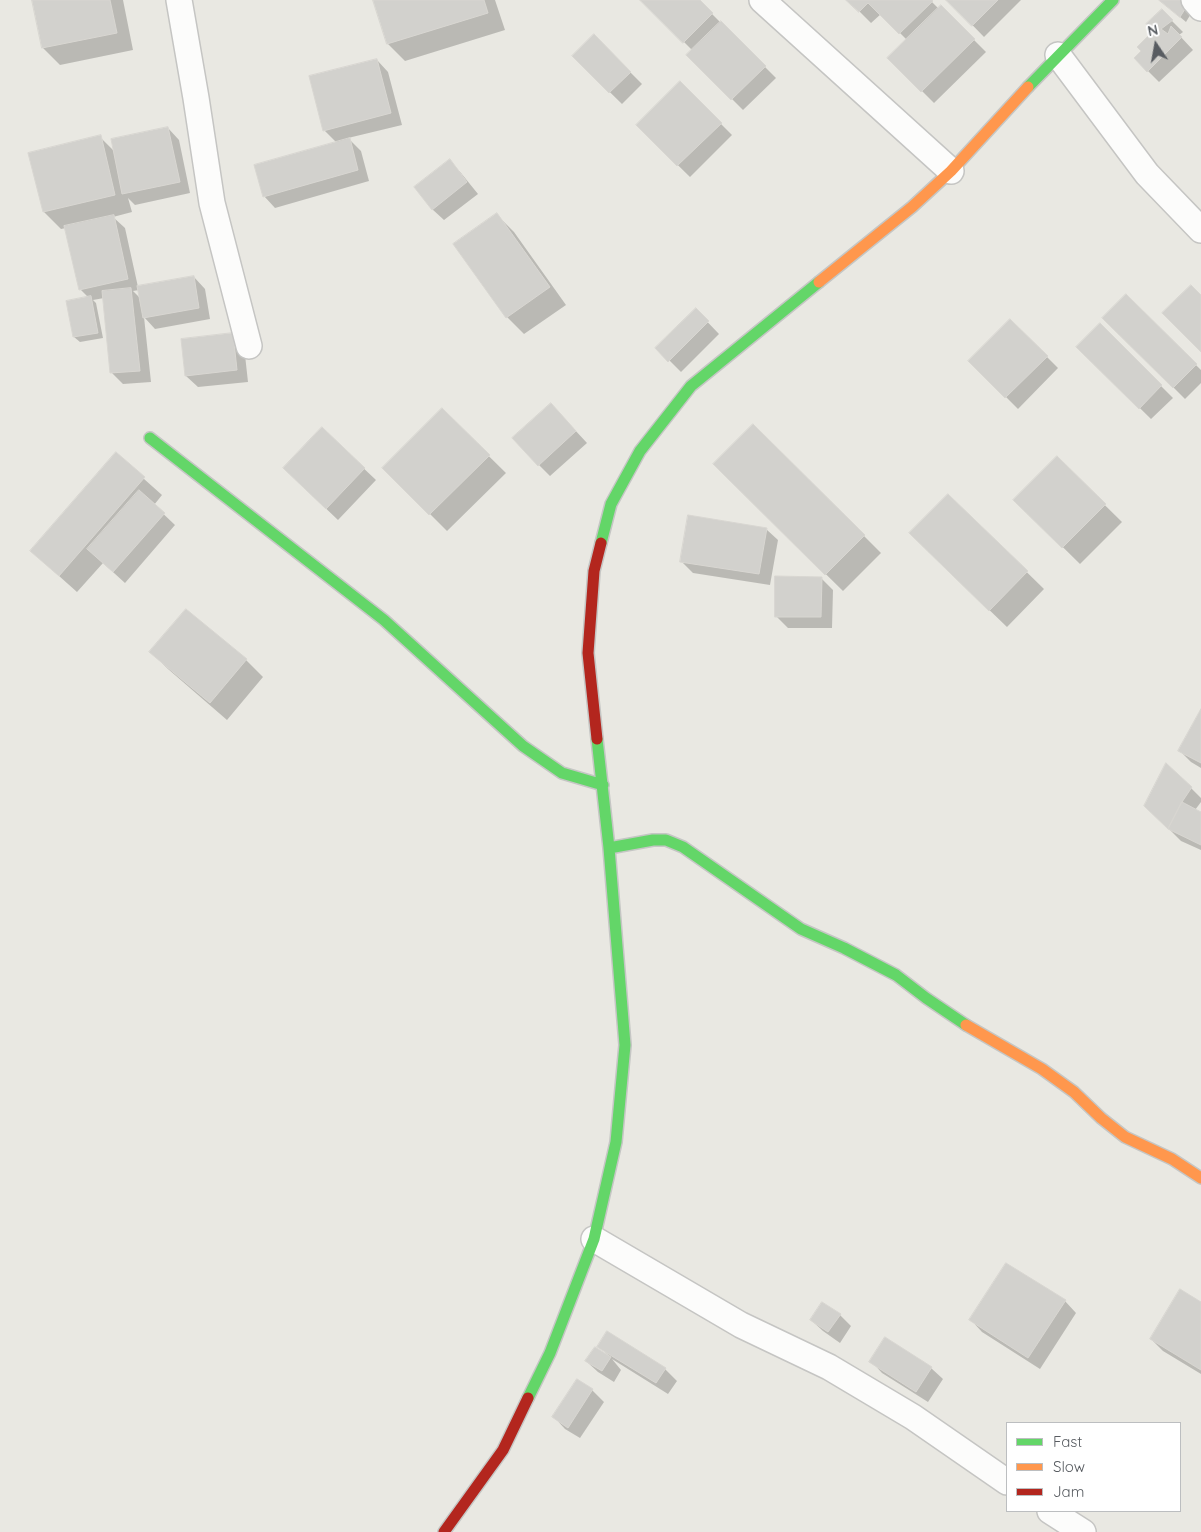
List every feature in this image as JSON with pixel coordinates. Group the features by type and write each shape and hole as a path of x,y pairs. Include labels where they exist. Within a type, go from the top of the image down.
{"street":[{"path":"179,0 212,203 249,346"},
{"path":"762,0 951,171"},
{"path":"444,1532 503,1450 550,1353 594,1239 616,1142 625,1045 609,848 588,653 594,571 611,504 640,451 691,386 912,208 951,171 1058,55 1113,0"},
{"path":"1194,0 1201,8"},
{"path":"1058,55 1147,174 1201,230"},
{"path":"150,438 384,620 523,746 562,772 603,785"},
{"path":"609,848 653,840 666,840 683,847 801,928 896,975 926,998 983,1036 1042,1069 1074,1092 1101,1118 1125,1137 1198,1170"},
{"path":"594,1239 742,1325 829,1367 913,1417 1006,1481"},
{"path":"1052,1512 1083,1532"}],"building":[{"path":"32,0 110,0 117,33 42,48"},
{"path":"373,0 484,0 488,13 387,44"},
{"path":"640,0 700,0 713,13 683,43"},
{"path":"846,0 933,1 899,34 868,3 859,12"},
{"path":"946,0 998,0 972,26"},
{"path":"1159,0 1180,0 1187,6 1180,17"},
{"path":"941,5 975,39 921,92 887,58"},
{"path":"1162,9 1173,20 1161,29 1168,34 1171,26 1182,37 1147,72 1134,58 1141,51 1137,47 1153,31 1146,24"},
{"path":"721,21 766,66 731,100 686,55"},
{"path":"594,34 631,72 609,93 572,56"},
{"path":"377,59 391,113 323,131 309,76"},
{"path":"680,81 722,123 677,166 636,125"},
{"path":"168,127 180,182 122,194 111,139"},
{"path":"101,135 115,195 43,212 28,153"},
{"path":"350,138 358,170 263,197 254,165"},
{"path":"450,159 467,182 432,210 414,187"},
{"path":"497,213 550,287 506,318 453,244"},
{"path":"114,215 128,279 79,290 64,226"},
{"path":"194,276 199,308 143,318 137,286"},
{"path":"1191,285 1201,295 1201,352 1162,313"},
{"path":"131,288 140,371 110,373 102,291"},
{"path":"1126,294 1197,364 1173,388 1102,318"},
{"path":"91,296 98,333 73,337 66,301"},
{"path":"696,308 709,321 668,362 655,348"},
{"path":"1010,319 1048,356 1005,398 968,361"},
{"path":"1100,323 1162,385 1139,409 1076,347"},
{"path":"233,333 237,370 185,376 181,339"},
{"path":"551,403 576,431 538,466 512,438"},
{"path":"442,408 490,455 429,515 382,468"},
{"path":"753,424 865,535 825,575 713,464"},
{"path":"322,427 365,468 326,509 283,468"},
{"path":"116,452 145,477 59,576 30,551"},
{"path":"1057,456 1106,504 1062,548 1013,500"},
{"path":"139,490 165,513 113,572 87,549"},
{"path":"948,494 1028,571 989,611 909,533"},
{"path":"688,515 767,528 759,574 680,562"},
{"path":"775,576 822,577 821,617 775,617"},
{"path":"186,609 247,659 210,703 149,652"},
{"path":"1201,709 1201,763 1178,751"},
{"path":"1166,763 1192,787 1168,829 1144,806"},
{"path":"1182,802 1201,812 1201,845 1168,829"},
{"path":"1006,1263 1066,1300 1028,1358 969,1320"},
{"path":"1180,1289 1201,1302 1201,1370 1150,1339"},
{"path":"822,1302 841,1314 828,1332 810,1320"},
{"path":"607,1331 666,1368 656,1383 597,1347"},
{"path":"885,1337 932,1367 916,1392 869,1362"},
{"path":"595,1347 611,1357 602,1371 585,1361"},
{"path":"577,1379 593,1389 568,1428 552,1417"}],"traffic: fast":[{"path":"1028,87 1113,0"},
{"path":"601,543 611,504 640,451 691,386 819,282"},
{"path":"150,438 384,620 523,746 562,773 603,785"},
{"path":"528,1398 550,1353 594,1239 616,1142 625,1045 609,848 597,739"},
{"path":"609,848 653,840 666,840 683,847 801,929 844,948 896,975 966,1025"}],"traffic: slow":[{"path":"819,282 912,207 951,171 1028,87"},
{"path":"966,1025 1042,1069 1074,1092 1101,1118 1125,1137 1172,1159 1201,1178"}],"traffic: jam":[{"path":"597,739 588,653 594,571 601,543"},
{"path":"444,1532 503,1450 528,1398"}]}
